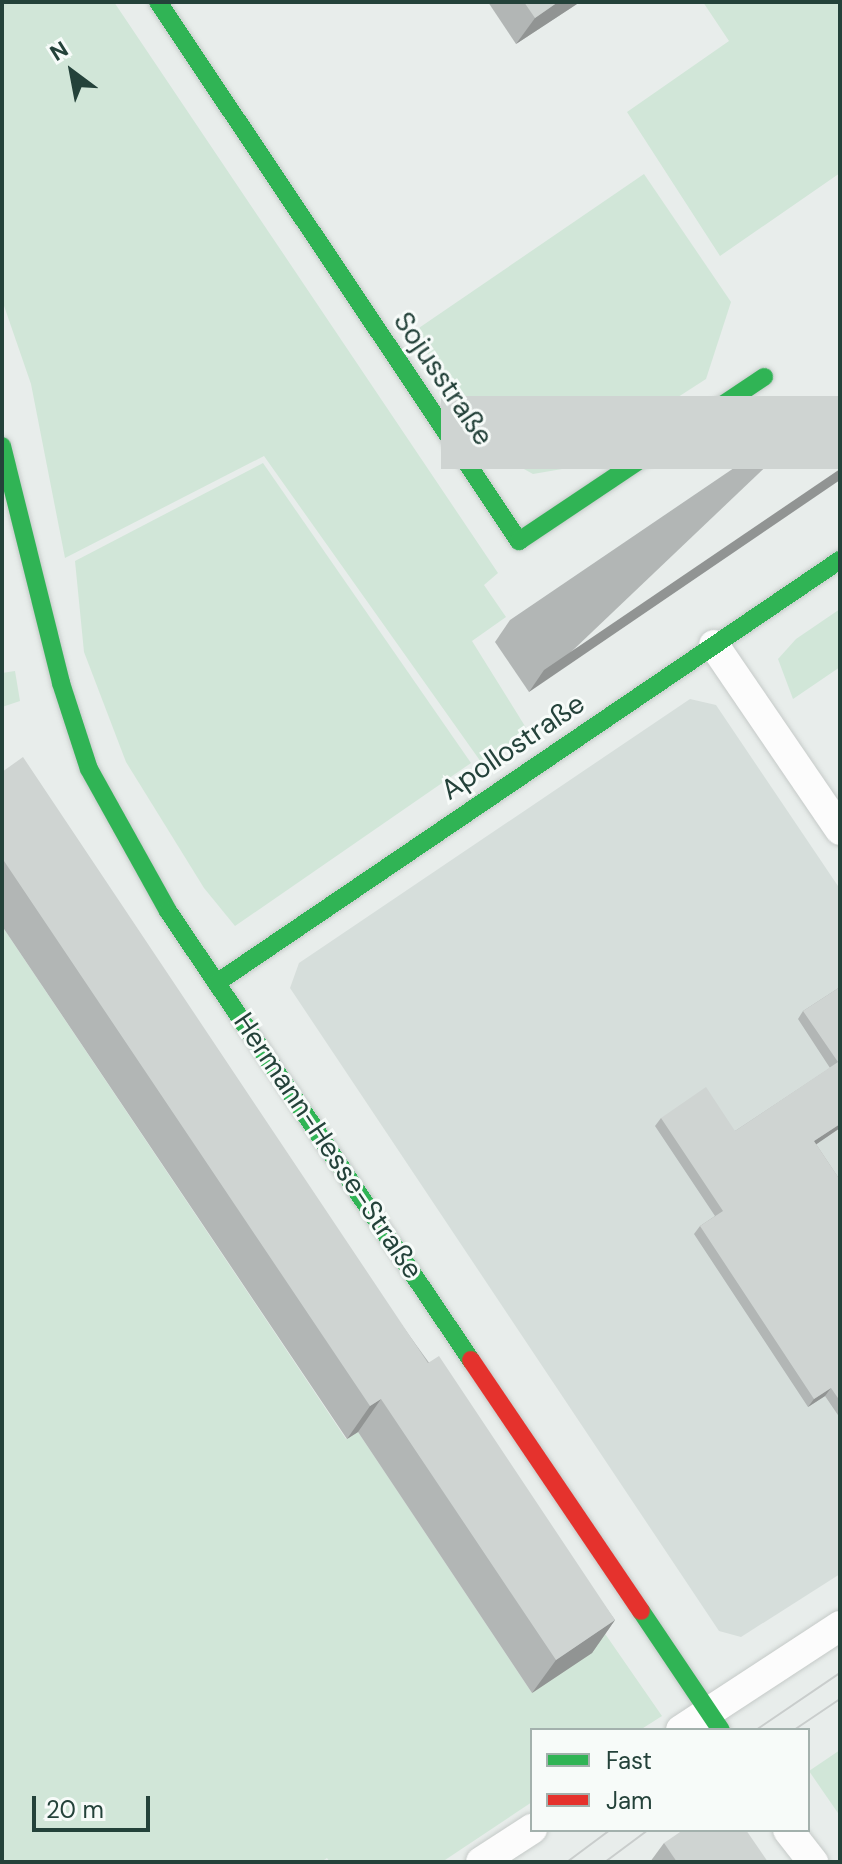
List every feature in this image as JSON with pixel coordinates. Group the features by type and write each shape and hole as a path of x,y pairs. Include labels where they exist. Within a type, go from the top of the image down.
{"street":[{"name":"Sojusstraße","path":"158,2 519,541 764,377"},
{"name":"Hermann-Hesse-Straße","path":"2,446 10,522 89,769 168,911 715,1721"},
{"name":"Apollostraße","path":"218,982 840,560"},
{"path":"714,645 840,830"},
{"path":"689,1728 715,1721 840,1626"},
{"path":"481,1862 530,1830"},
{"path":"790,1832 813,1862"}],"shaded area":[{"path":"690,699 716,705 840,889 840,1574 741,1637 719,1631 290,988 299,963"}],"green space":[{"path":"2,2 114,2 498,573 484,585 506,617 472,641 528,731 481,762 264,456 65,558 31,384 2,300"},
{"path":"703,2 840,2 840,173 720,256 627,112 729,41"},
{"path":"644,174 731,302 706,379 568,468 533,474 493,452 413,332"},
{"path":"263,463 471,763 235,926 204,888 126,762 84,652 75,561"},
{"path":"840,609 840,667 793,699 778,659 796,639"},
{"path":"15,671 20,701 2,707 2,673"},
{"path":"2,926 346,1439 358,1432 532,1693 581,1599 662,1716 643,1728 530,1728 530,1803 442,1862 330,1862 327,1858 321,1862 2,1862"},
{"path":"840,1750 840,1816 810,1772"}],"building":[{"path":"524,2 558,2 535,18"},
{"path":"441,396 840,396 840,469 441,469"},
{"path":"23,757 428,1363 439,1356 615,1620 556,1660 381,1399 370,1406 2,858 2,772"},
{"path":"840,987 840,1124 814,1141 840,1180 840,1401 831,1388 814,1399 700,1226 723,1211 661,1118 706,1087 735,1131 838,1062 803,1011"},
{"path":"680,1832 747,1832 768,1862 677,1862 664,1843"}],"tram line":[{"path":"759,1728 840,1673"},
{"path":"797,1728 840,1699"},
{"path":"567,1862 607,1832"},
{"path":"605,1862 645,1832"}],"traffic: fast":[{"path":"158,2 519,541 764,377"},
{"path":"2,446 61,683 89,769 168,911 471,1360"},
{"path":"218,982 840,560"},
{"path":"641,1611 720,1728"}],"traffic: jam":[{"path":"471,1360 641,1611"}]}
